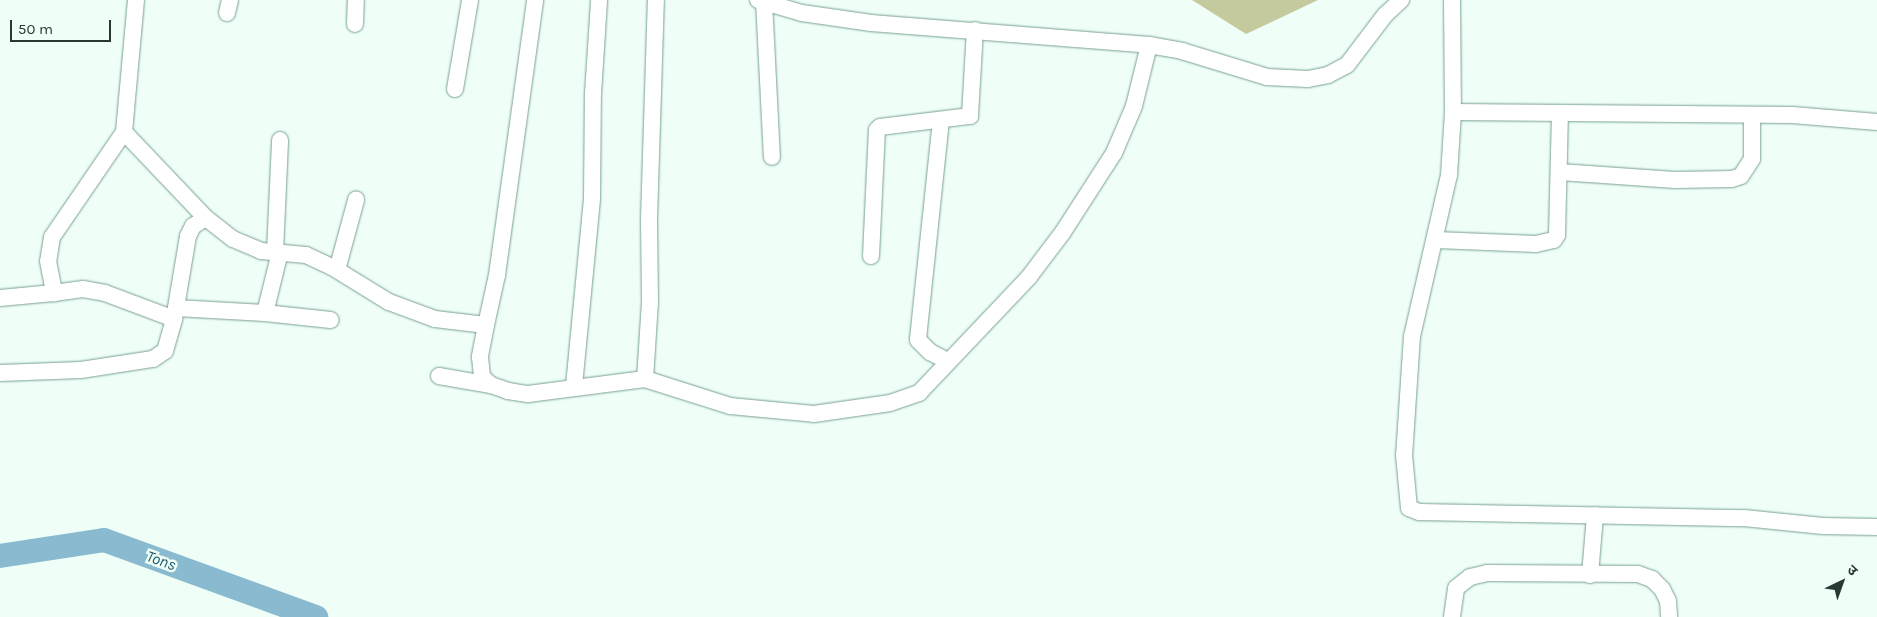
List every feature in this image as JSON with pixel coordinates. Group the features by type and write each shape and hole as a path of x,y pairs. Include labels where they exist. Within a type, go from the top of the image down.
{"street":[{"path":"54,293 48,261 52,237 124,132 136,0"},
{"path":"355,24 356,0"},
{"path":"454,89 470,0"},
{"path":"491,385 482,377 480,357 498,275 534,0"},
{"path":"574,386 592,199 593,94 599,0"},
{"path":"645,379 650,302 649,219 656,0"},
{"path":"772,157 761,1 802,12 871,23 1149,45 1182,51 1267,77 1308,79 1328,75 1347,65 1384,15 1401,0"},
{"path":"1452,0 1453,112 1449,175 1436,240 1412,336 1404,455 1409,508 1420,512 1744,518 1823,526 1877,527"},
{"path":"871,256 877,130 880,127 966,119 971,112 975,30"},
{"path":"439,376 528,394 574,386 645,379 722,405 814,414 890,404 912,395 928,385 948,361 1044,259 1114,153 1134,106 1149,45"},
{"path":"1453,112 1752,115 1877,122"},
{"path":"1436,240 1549,243 1557,235 1560,114"},
{"path":"1560,172 1675,180 1732,179 1741,176 1752,159 1752,115"},
{"path":"940,120 918,340 930,352 948,361"},
{"path":"124,132 206,218 233,239 261,251 306,255 337,270 389,302 435,319 486,325"},
{"path":"265,313 278,252 280,140"},
{"path":"337,270 356,200"},
{"path":"0,373 81,370 153,359 166,351 175,313 188,236 193,226 206,218"},
{"path":"0,298 83,289 106,293 175,313 265,313 331,320"},
{"path":"1590,575 1595,515"},
{"path":"1452,617 1456,588 1470,577 1487,573 1638,574 1652,580 1668,601 1668,617"}],"green space":[{"path":"1192,0 1318,0 1246,34"}],"waterway":[{"name":"Tons","path":"0,556 104,540 316,617"}]}
